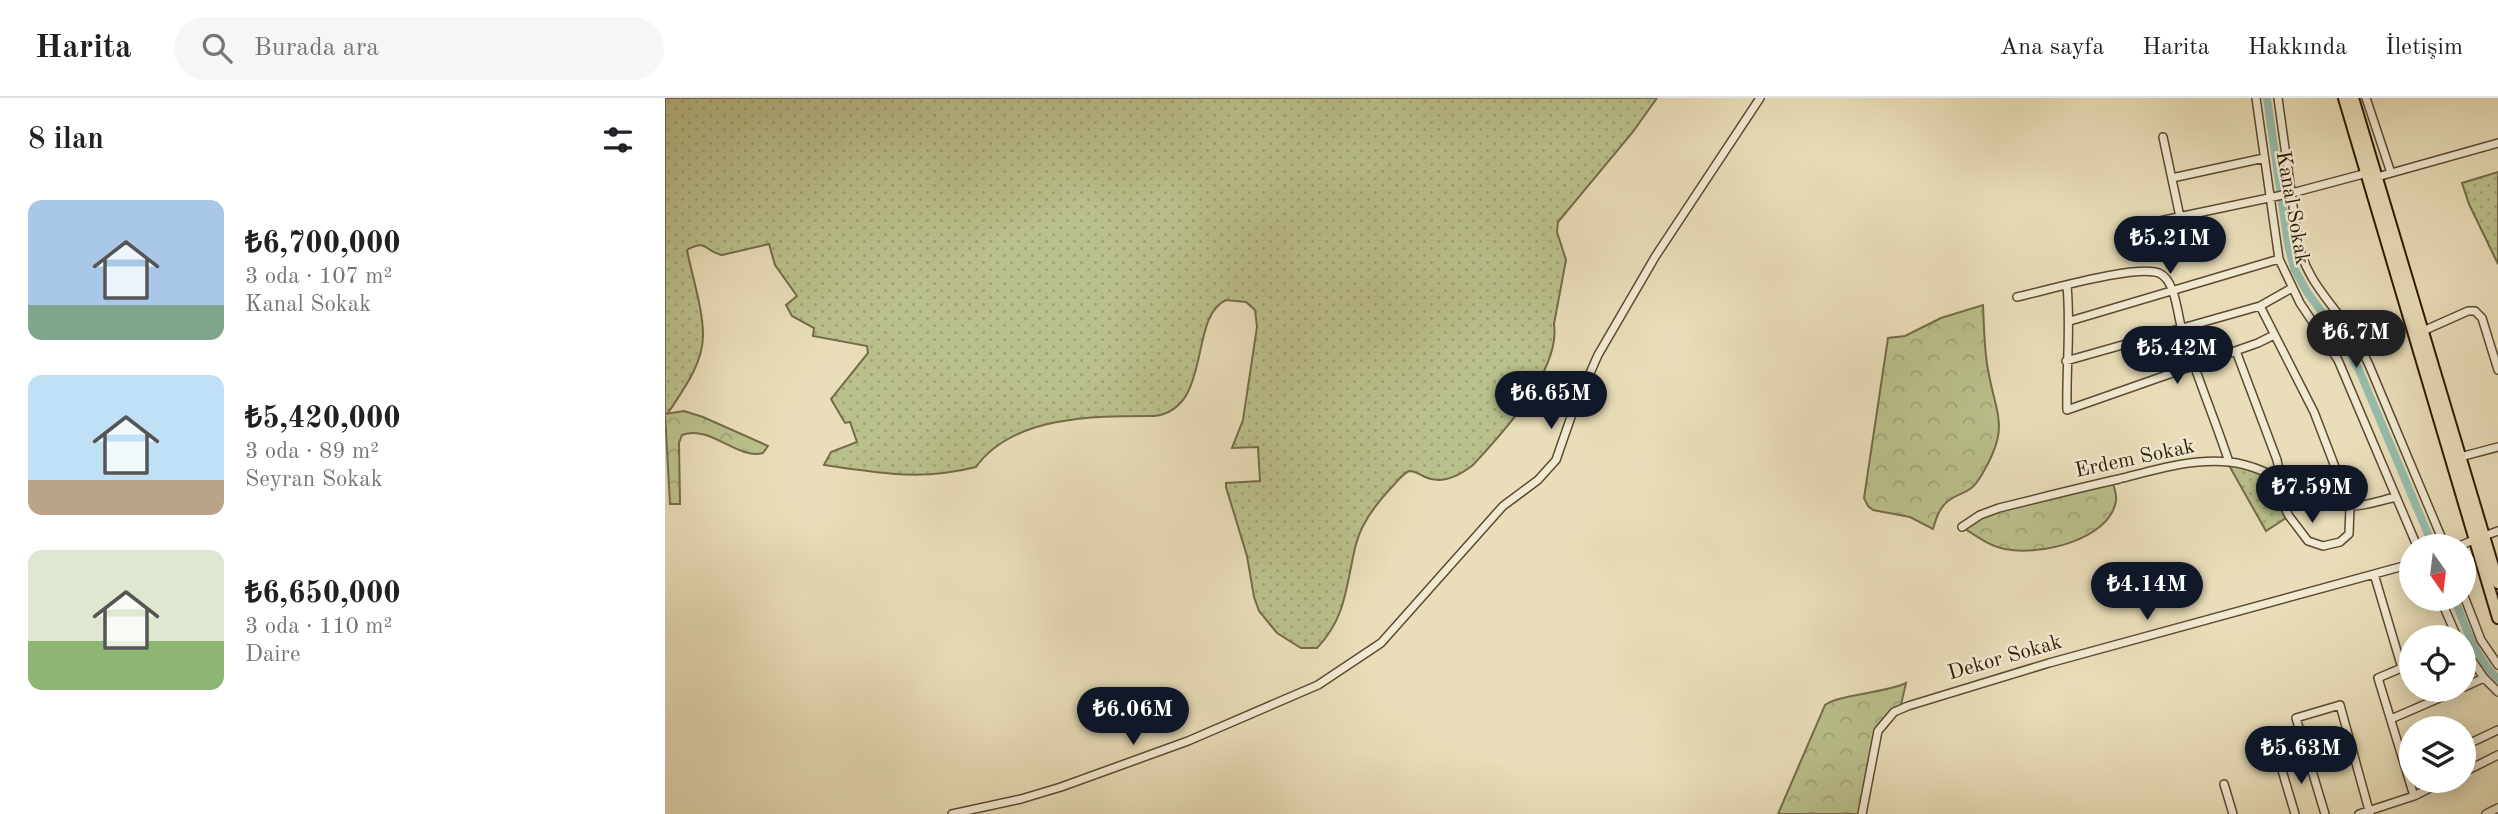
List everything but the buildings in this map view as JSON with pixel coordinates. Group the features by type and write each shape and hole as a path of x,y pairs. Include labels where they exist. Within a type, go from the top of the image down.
{"highway":[{"path":"2344,98 2423,331 2460,457 2498,618"},
{"path":"2353,98 2372,175 2480,538 2498,583"}],"street":[{"path":"952,814 1061,787 1188,741 1318,685 1381,643 1494,515 1538,480 1556,460 1575,404 1598,355 1655,257 1761,98"},
{"name":"Kanal Sokak","path":"2256,98 2279,259 2292,288 2338,360 2412,534"},
{"path":"2277,98 2298,242 2304,264 2316,287 2354,336 2369,365 2440,534"},
{"path":"2366,98 2391,173"},
{"path":"2163,137 2180,216"},
{"path":"2155,222 2391,173 2498,143"},
{"path":"2172,178 2265,158"},
{"path":"2070,321 2279,259"},
{"path":"2017,297 2116,275 2152,271 2163,275 2172,290 2182,328 2229,462"},
{"path":"2067,286 2070,321 2066,361 2067,410 2274,335"},
{"path":"2066,361 2260,306 2292,288"},
{"path":"2236,351 2277,460 2279,470 2272,483 2289,516 2304,538 2317,546 2340,541 2349,534 2350,506 2303,386 2260,306"},
{"path":"2423,331 2468,311 2478,313 2482,318 2498,370"},
{"path":"2460,457 2498,447"},
{"name":"Erdem Sokak","path":"1962,527 1987,512 2165,467 2196,462 2229,462 2276,476 2331,503 2350,506 2396,497"},
{"path":"2476,540 2498,531"},
{"name":"Dekor Sokak","path":"1862,814 1878,731 1894,712 2036,667 2399,567"},
{"path":"2374,574 2399,658"},
{"path":"2470,611 2481,640 2498,665"},
{"path":"2476,666 2498,692"},
{"path":"2399,669 2378,678 2399,741"},
{"path":"2476,682 2484,678"},
{"path":"2391,719 2430,702"},
{"path":"2325,814 2296,718 2340,705 2370,812"},
{"path":"2476,740 2498,730"},
{"path":"2476,766 2498,755"},
{"path":"2281,766 2295,814"},
{"path":"2224,784 2233,814"},
{"path":"2359,814 2420,793"},
{"path":"2486,814 2498,808"}],"green space":[{"path":"665,98 1657,98 1632,133 1558,222 1557,232 1566,260 1554,324 1554,342 1539,381 1527,400 1485,452 1462,473 1438,480 1409,471 1399,479 1374,508 1361,530 1344,599 1334,624 1317,648 1301,648 1277,633 1259,611 1247,556 1226,487 1226,483 1260,481 1258,447 1232,448 1243,420 1257,327 1255,310 1246,302 1226,300 1214,310 1207,324 1193,381 1185,397 1172,410 1154,416 1082,418 1034,428 1011,437 992,450 976,467 937,474 882,473 824,465 831,452 857,442 850,422 845,423 831,399 868,353 867,346 813,336 814,328 792,316 786,305 797,296 775,265 769,244 722,255 699,245 687,250 701,314 703,335 700,356 691,376 665,414"},
{"path":"2498,172 2498,264 2469,204 2462,183"},
{"path":"1983,305 1987,364 1999,432 1981,476 1973,487 1942,507 1933,529 1910,517 1873,510 1864,498 1888,338 1905,336 1941,318"},
{"path":"684,411 768,446 763,453 753,454 703,434 682,435 679,443 680,504 670,504 665,414"},
{"path":"2227,462 2276,476 2272,483 2289,516 2266,531"},
{"path":"2112,480 2116,501 2111,515 2087,536 2070,543 2035,550 2005,549 1988,543 1962,527 1975,517"},
{"path":"1906,683 1900,709 1878,731 1862,814 1778,814 1825,705"}],"waterway":[{"path":"2267,98 2288,244 2294,268 2307,292 2344,342 2359,370 2428,534"},
{"path":"2459,611 2477,652 2498,679"}]}
